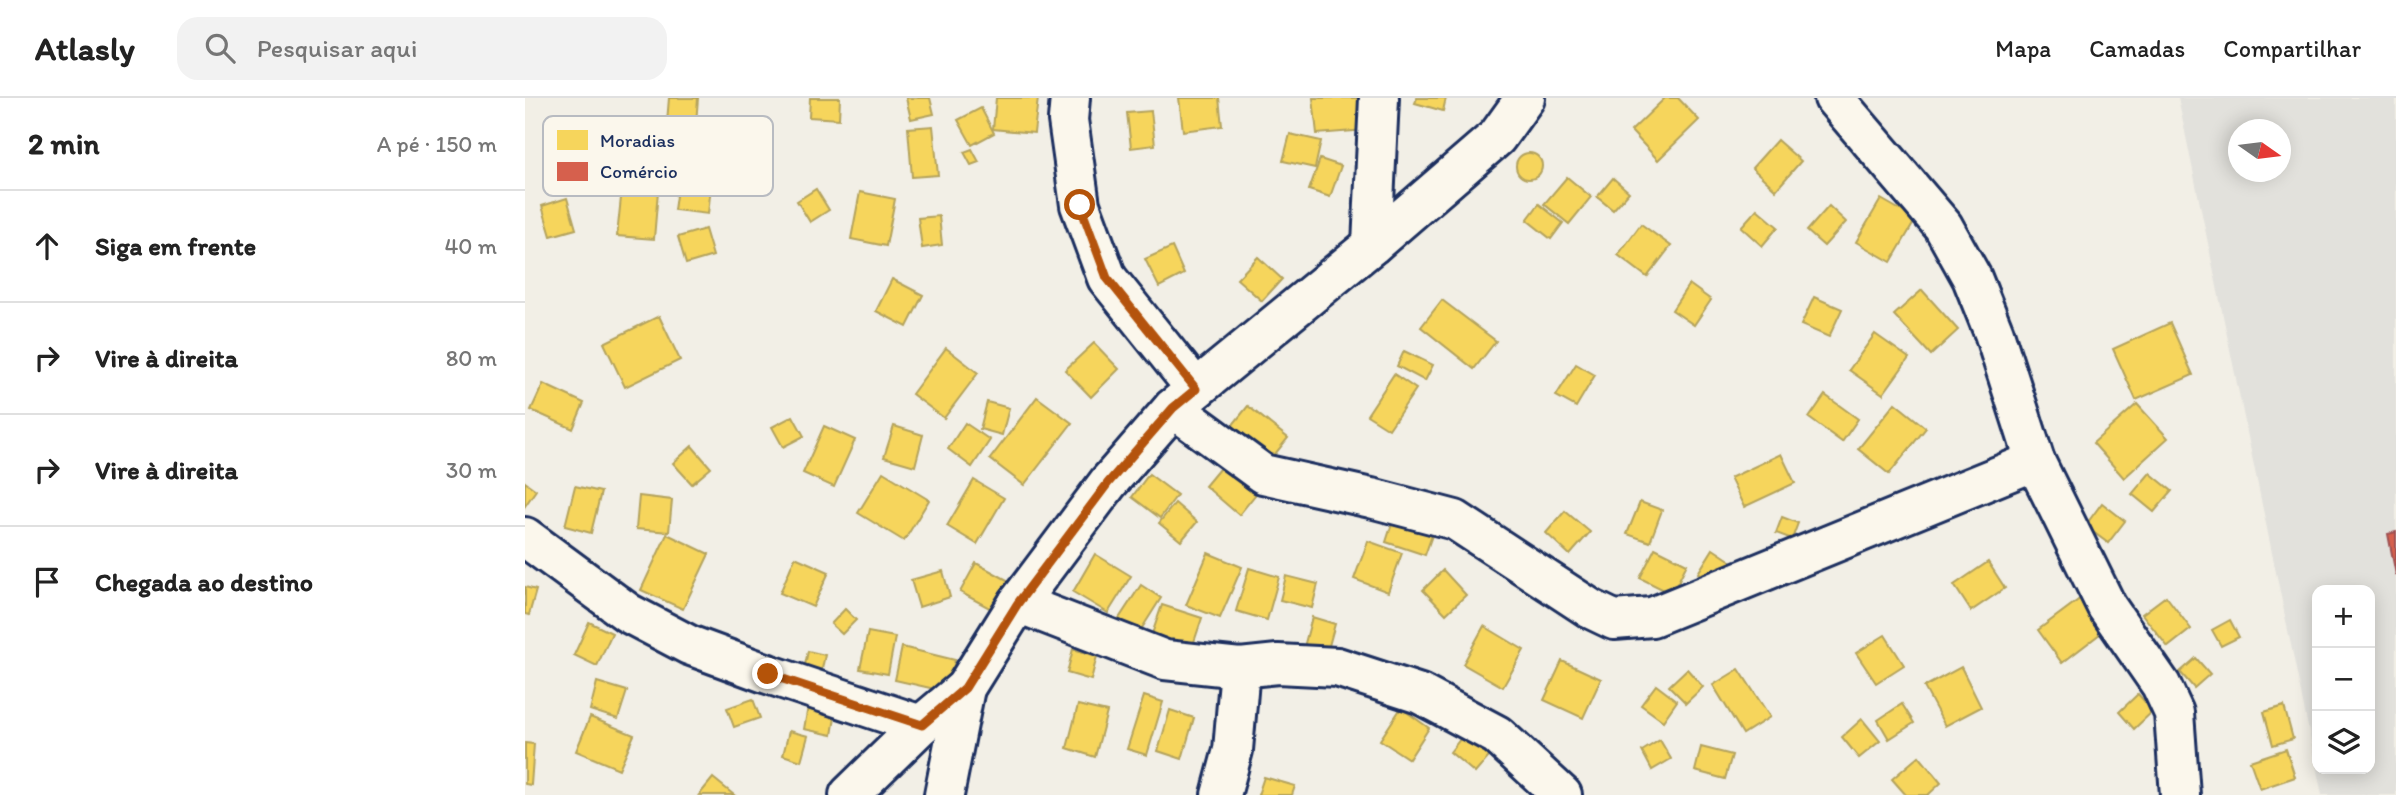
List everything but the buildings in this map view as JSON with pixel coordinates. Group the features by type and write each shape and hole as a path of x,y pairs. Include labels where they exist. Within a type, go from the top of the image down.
{"street":[{"path":"1070,98 1068,120 1080,205 1107,278 1184,398 1263,474 1455,520 1591,609 1614,620 1652,617 2035,461"},
{"path":"1372,245 1379,98"},
{"path":"849,795 965,688 1018,603 1108,483 1184,398 1372,245 1497,136 1525,98"},
{"path":"1834,98 1943,226 1972,278 1994,333 2035,461 2107,607 2161,685 2174,713 2180,795"},
{"path":"525,537 628,613 688,645 922,725"},
{"path":"1018,603 1165,660 1240,668 1278,664 1337,667 1420,694 1497,735 1562,795"},
{"path":"1221,795 1233,750 1240,668"},
{"path":"944,795 965,688"}],"shaded area":[{"path":"2178,98 2396,98 2396,795 2322,795 2318,774 2375,774 2375,585 2312,585 2312,747"}],"route":[{"path":"768,674 922,725 965,688 1018,603 1108,483 1173,408 1196,389 1107,278 1080,205"}]}
